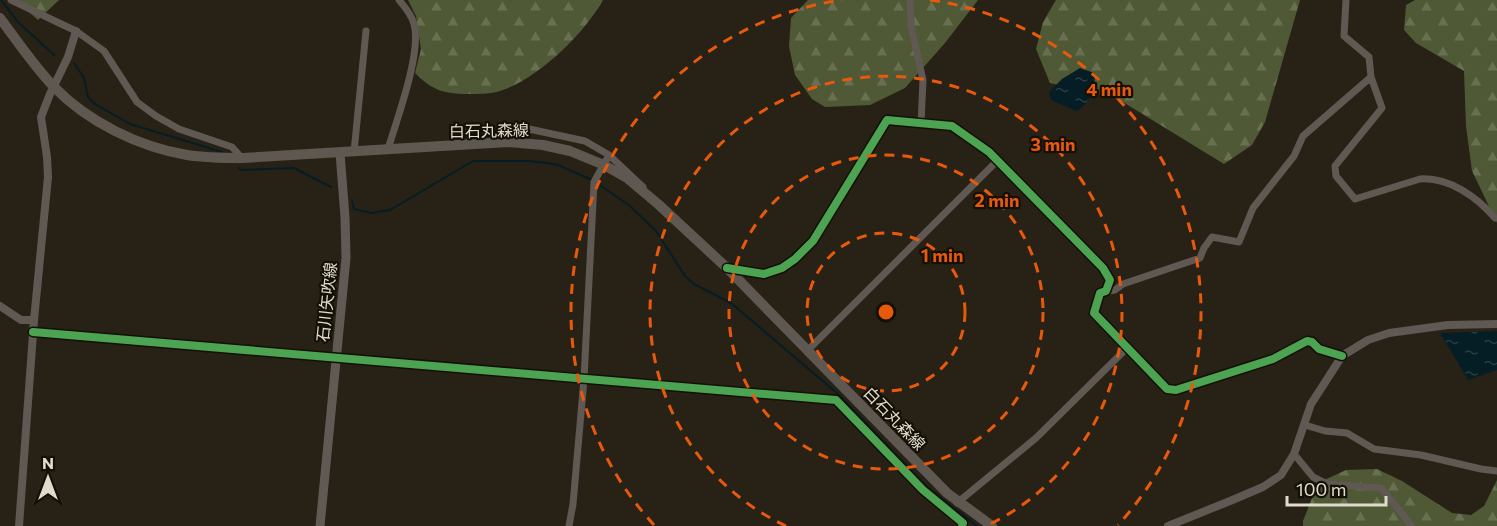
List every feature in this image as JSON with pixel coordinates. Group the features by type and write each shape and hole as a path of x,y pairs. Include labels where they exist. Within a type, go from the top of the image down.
{"main road":[{"name":"白石丸森線","path":"0,18 53,87 69,102 124,135 187,155 243,159 493,143 543,145 607,160 727,268 957,503 992,526"},
{"name":"石川矢吹線","path":"320,526 346,258 340,153"}],"street":[{"path":"11,0 76,31 104,51 137,102 156,116 179,129 232,147 243,159"},
{"path":"388,149 416,41 414,24 399,0"},
{"path":"910,0 911,26 923,80 921,123"},
{"path":"1346,0 1344,36 1369,57 1371,77 1382,108 1335,166 1336,176 1355,199 1430,178 1464,191 1495,218"},
{"path":"19,526 33,332 48,177 41,117 68,57 76,31"},
{"path":"354,152 366,31"},
{"path":"1100,293 1115,290 1123,284 1200,258 1212,237 1239,242 1253,208 1294,156 1303,136 1371,77"},
{"path":"727,268 764,274 782,268 795,259 813,241 887,120 952,126 997,161 1103,268 1110,280 1106,291 1100,293"},
{"path":"569,526 584,379 595,179 607,160"},
{"path":"808,350 997,161"},
{"path":"1100,293 1094,313 1167,389 1172,390 1263,363 1307,341 1312,342 1319,349 1342,356"},
{"path":"0,306 21,320 34,320"},
{"path":"1168,526 1263,487 1281,475 1294,454 1311,404 1342,356 1368,340 1389,333 1448,325 1497,324"},
{"path":"33,332 836,400 923,490 963,523 962,526"},
{"path":"957,503 1036,438 1127,348"},
{"path":"1305,425 1325,431 1347,433 1374,449 1421,455 1497,471"},
{"path":"1294,454 1313,477 1327,484 1381,488 1412,526"}],"green space":[{"path":"15,0 59,0 38,20"},
{"path":"408,0 603,0 572,41 544,66 515,85 500,91 468,94 438,90 415,73 421,49 416,16"},
{"path":"808,0 978,0 945,43 905,88 870,105 825,107 812,99 795,75 789,46 791,18"},
{"path":"1056,0 1300,0 1265,122 1252,145 1224,164 1118,99 1050,83 1036,49 1043,22"},
{"path":"1415,0 1497,0 1497,223 1472,171 1466,126 1464,71 1416,43 1404,30 1406,5"},
{"path":"1377,469 1402,481 1452,513 1471,515 1484,506 1497,480 1497,526 1303,526 1318,483 1346,470"}],"water":[{"path":"1080,68 1094,73 1095,78 1093,90 1085,105 1076,111 1051,100 1049,92 1062,79"},
{"path":"1497,331 1497,370 1468,380 1440,333"}],"waterway":[{"path":"1,0 18,22 54,55"},
{"path":"74,63 84,78 88,97 95,104 130,124 222,152"},
{"path":"352,200 354,209 371,213 390,210 473,161 547,163 558,165 592,180"},
{"path":"239,168 241,170 294,168 331,187"},
{"path":"597,183 630,206 656,231 685,276 694,284 731,303 838,394 927,487 977,526"}],"cycle path":[{"path":"727,268 764,274 782,268 795,259 813,241 887,120 952,126 989,152 1103,268 1110,280 1106,291 1100,293 1094,313 1167,389 1176,390 1273,359 1307,341 1312,342 1319,349 1342,356"},
{"path":"33,332 836,400 923,490 963,523 962,526"}]}
